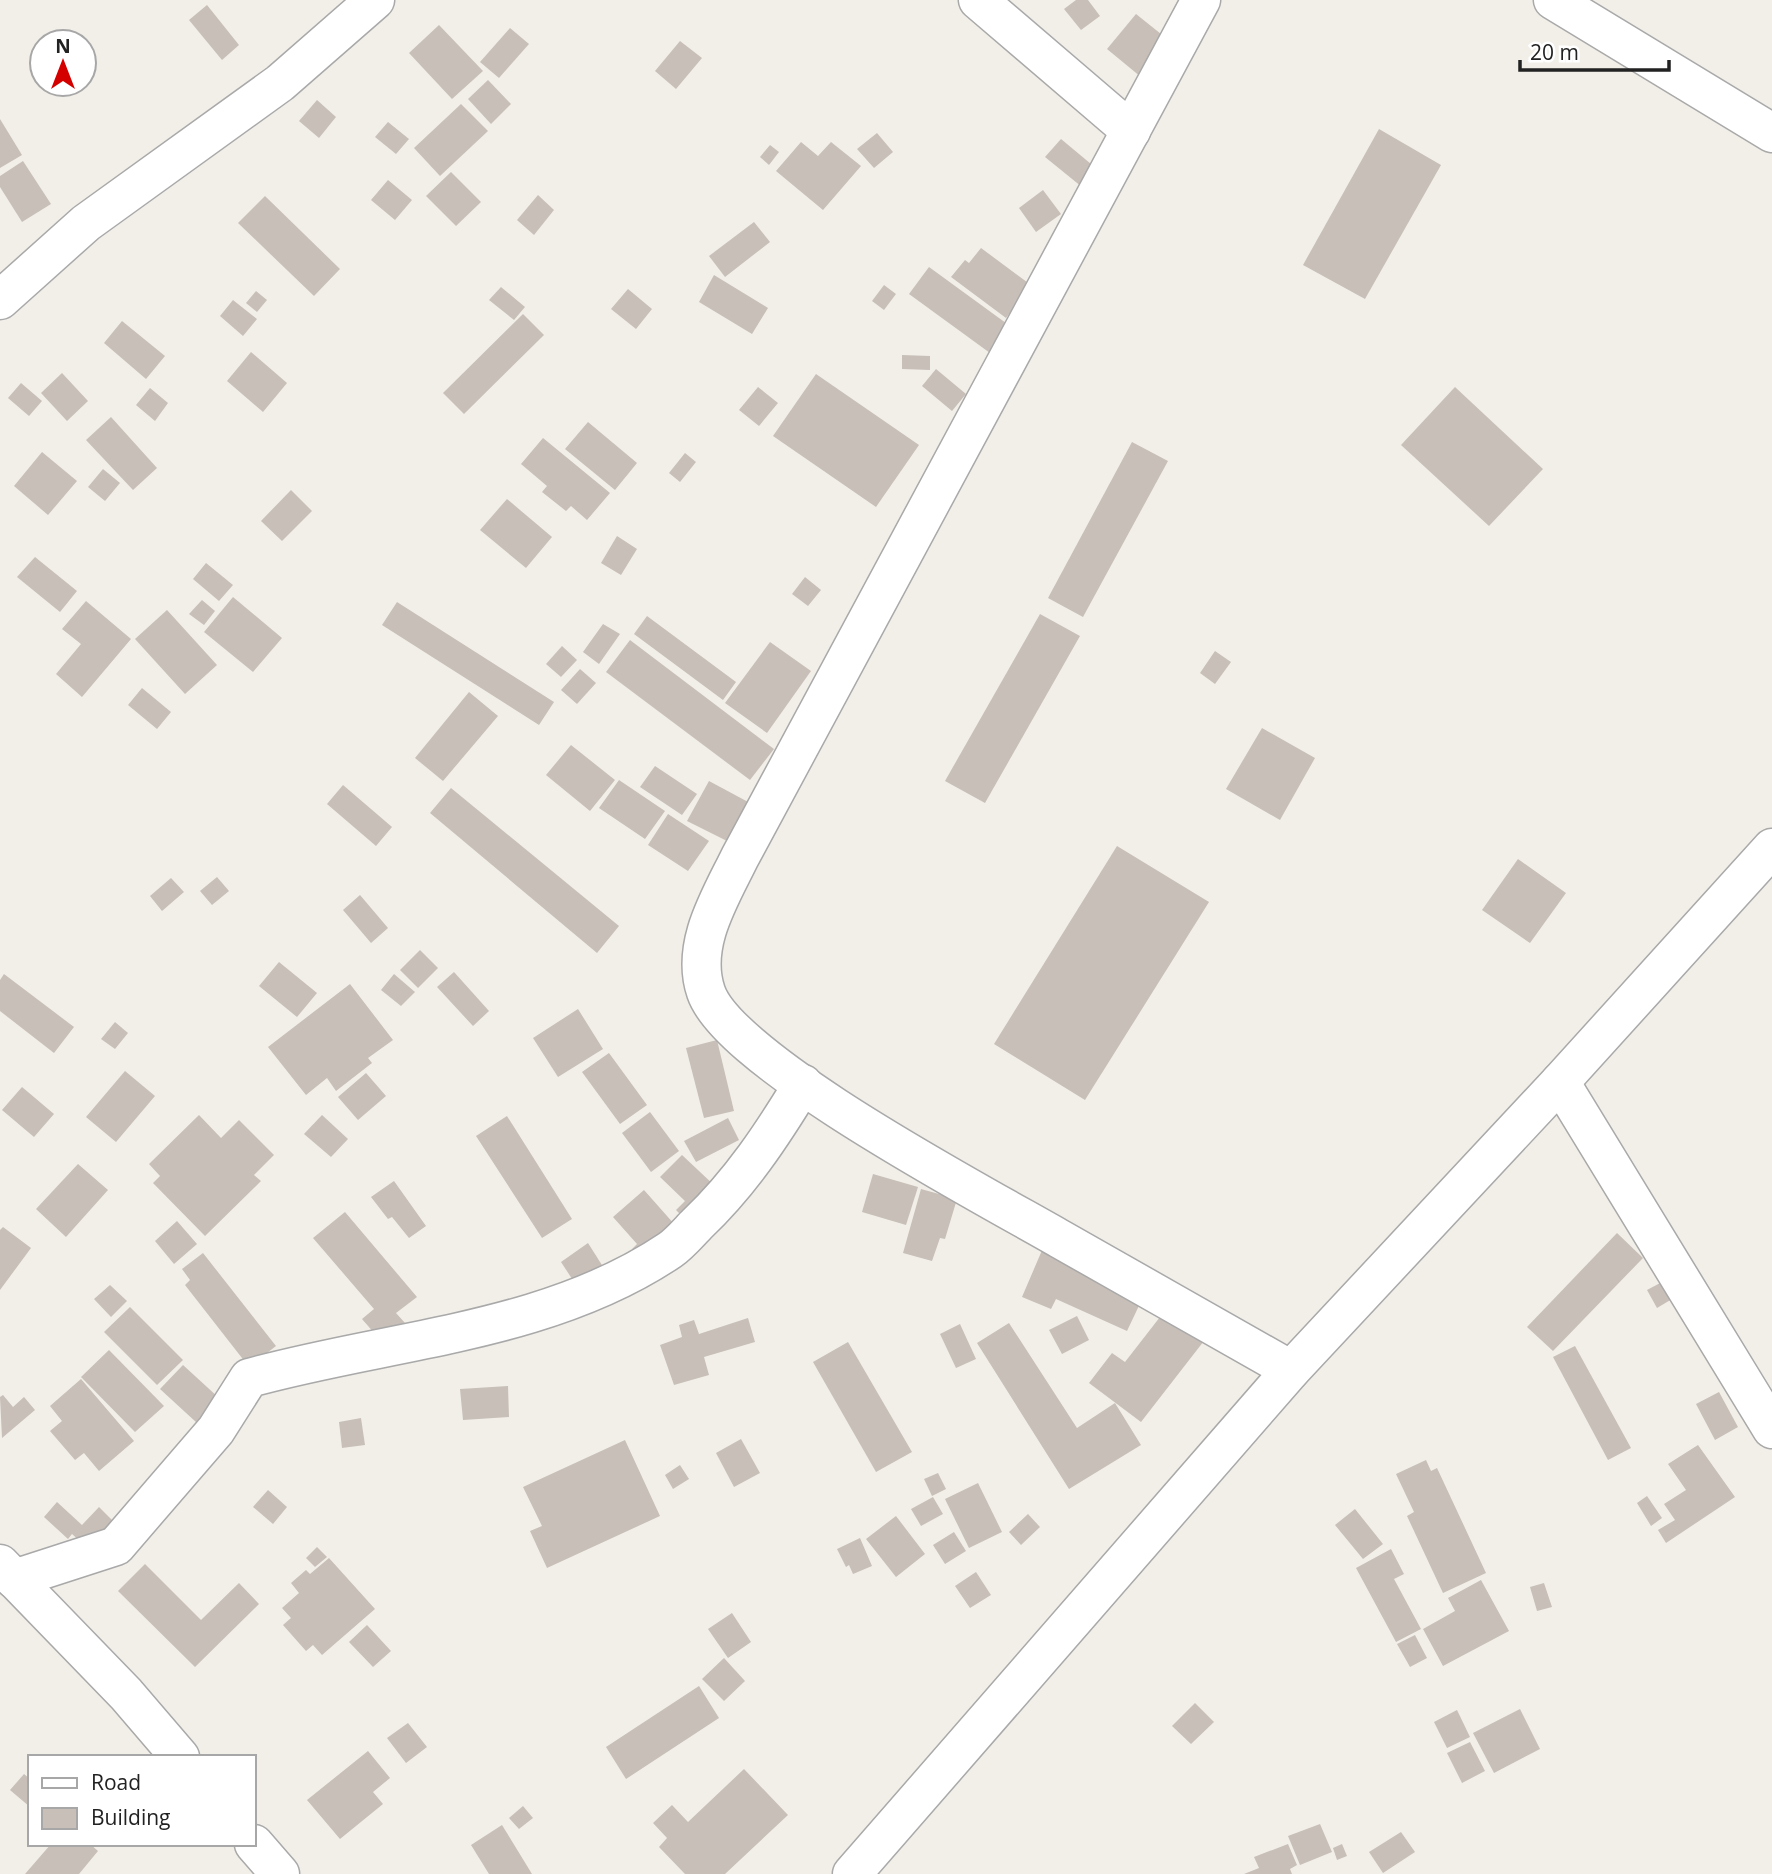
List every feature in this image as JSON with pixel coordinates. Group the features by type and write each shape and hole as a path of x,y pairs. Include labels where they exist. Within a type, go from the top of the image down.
{"street":[{"path":"0,300 86,223 280,83 375,0"},
{"path":"978,0 1131,131"},
{"path":"1201,0 747,845 709,922 701,960 706,993 730,1029 803,1084 912,1154 1291,1370"},
{"path":"1553,0 1772,133"},
{"path":"852,1874 1291,1370 1560,1082 1772,848"},
{"path":"1560,1082 1772,1429"},
{"path":"7,1572 116,1546 216,1430 249,1378 299,1364 508,1321 587,1294 671,1249 729,1194 768,1142 803,1084"},
{"path":"7,1572 126,1694 178,1755"},
{"path":"256,1845 280,1874"}],"building":[{"path":"1076,0 1088,0 1100,16 1081,30 1064,9"},
{"path":"207,5 239,45 222,60 189,20"},
{"path":"1136,14 1171,42 1141,77 1107,49"},
{"path":"439,25 483,71 452,99 409,53"},
{"path":"510,28 529,44 499,78 480,62"},
{"path":"680,41 702,58 676,89 655,71"},
{"path":"488,80 511,104 491,124 468,99"},
{"path":"317,100 336,117 319,138 299,121"},
{"path":"461,104 488,131 440,176 414,148"},
{"path":"0,119 22,155 0,168"},
{"path":"388,122 409,139 396,154 375,137"},
{"path":"1379,129 1441,165 1365,299 1303,265"},
{"path":"877,133 893,152 874,168 857,149"},
{"path":"1061,139 1097,169 1082,187 1045,157"},
{"path":"801,142 818,156 831,142 861,166 823,210 776,171"},
{"path":"770,145 779,152 769,165 760,157"},
{"path":"23,161 51,204 22,222 0,187 0,176"},
{"path":"451,172 481,202 456,226 426,196"},
{"path":"388,180 412,200 395,220 371,200"},
{"path":"1043,190 1061,214 1036,232 1019,208"},
{"path":"538,195 554,210 534,235 517,220"},
{"path":"265,196 340,269 314,296 238,223"},
{"path":"754,222 770,242 725,277 709,256"},
{"path":"981,248 1031,285 1006,318 951,277 965,260 969,263"},
{"path":"929,267 1010,326 990,353 909,294"},
{"path":"714,275 768,308 752,334 699,302"},
{"path":"884,285 896,294 884,310 872,301"},
{"path":"501,287 525,307 514,320 489,300"},
{"path":"628,289 652,309 636,329 611,309"},
{"path":"256,291 267,300 257,312 246,303"},
{"path":"233,300 257,319 243,336 220,316"},
{"path":"523,314 544,335 464,414 443,393"},
{"path":"122,321 165,356 146,379 104,343"},
{"path":"251,352 287,383 263,412 227,381"},
{"path":"902,355 930,356 930,370 902,369"},
{"path":"936,369 966,394 952,411 922,386"},
{"path":"62,373 88,401 67,421 41,393"},
{"path":"816,374 919,445 876,507 773,436"},
{"path":"21,383 42,401 29,416 8,398"},
{"path":"758,387 778,403 759,426 739,410"},
{"path":"1455,387 1543,469 1489,526 1401,445"},
{"path":"150,388 168,403 155,421 136,405"},
{"path":"111,417 157,468 133,490 86,440"},
{"path":"588,422 637,463 615,490 565,449"},
{"path":"543,438 610,493 587,520 571,506 566,511 542,492 547,486 521,464"},
{"path":"1132,442 1168,461 1083,617 1048,598"},
{"path":"42,452 77,481 48,515 14,486"},
{"path":"685,453 696,462 680,482 669,473"},
{"path":"103,469 120,483 105,501 88,487"},
{"path":"291,490 312,511 282,541 261,521"},
{"path":"507,499 552,537 526,568 480,530"},
{"path":"617,536 637,549 621,575 601,563"},
{"path":"35,557 77,591 60,612 17,577"},
{"path":"206,563 233,585 219,601 193,579"},
{"path":"805,577 821,590 808,606 792,594"},
{"path":"233,597 282,638 253,672 204,632"},
{"path":"202,600 215,611 204,625 189,614"},
{"path":"86,601 131,639 82,697 56,674 81,644 62,629"},
{"path":"397,602 554,702 539,725 382,625"},
{"path":"167,610 217,665 185,694 135,639"},
{"path":"1040,614 1080,636 985,803 945,781"},
{"path":"647,616 736,682 723,700 634,634"},
{"path":"603,624 620,634 599,664 583,652"},
{"path":"630,640 774,749 750,780 606,672"},
{"path":"770,642 811,671 767,733 725,703"},
{"path":"562,646 577,660 561,677 546,664"},
{"path":"1215,651 1231,662 1215,684 1200,673"},
{"path":"580,669 596,683 577,704 561,690"},
{"path":"142,688 171,712 157,729 128,705"},
{"path":"469,692 498,716 443,781 415,758"},
{"path":"1262,728 1315,758 1280,820 1226,789"},
{"path":"571,745 615,780 590,811 546,775"},
{"path":"655,766 697,794 682,815 640,787"},
{"path":"619,780 665,811 645,839 599,808"},
{"path":"709,781 750,803 729,842 687,821"},
{"path":"343,785 392,827 376,846 327,804"},
{"path":"451,788 619,926 597,953 430,813"},
{"path":"668,814 709,841 688,871 648,845"},
{"path":"1117,846 1209,902 1085,1100 994,1044"},
{"path":"1518,859 1566,893 1530,943 1482,910"},
{"path":"217,877 229,891 212,905 200,891"},
{"path":"171,878 184,892 162,911 150,896"},
{"path":"360,895 388,928 371,943 343,910"},
{"path":"420,950 438,968 418,988 400,970"},
{"path":"279,962 317,993 297,1017 259,986"},
{"path":"454,972 489,1011 473,1026 437,987"},
{"path":"4,974 74,1027 54,1053 0,1011 0,980"},
{"path":"394,974 415,992 401,1006 381,990"},
{"path":"350,984 393,1040 368,1058 372,1063 336,1091 327,1078 306,1095 268,1047"},
{"path":"578,1009 603,1049 558,1077 533,1038"},
{"path":"115,1022 128,1033 115,1049 101,1039"},
{"path":"717,1040 734,1111 704,1118 686,1048"},
{"path":"609,1053 647,1105 620,1124 582,1072"},
{"path":"125,1071 155,1096 116,1142 86,1117"},
{"path":"366,1073 386,1096 358,1120 338,1097"},
{"path":"22,1087 54,1114 34,1137 2,1110"},
{"path":"650,1112 679,1151 651,1172 622,1133"},
{"path":"199,1115 221,1138 239,1120 274,1155 254,1175 261,1181 205,1236 153,1183 160,1176 149,1164"},
{"path":"322,1115 348,1139 331,1157 304,1134"},
{"path":"507,1116 572,1219 542,1238 476,1136"},
{"path":"728,1118 739,1140 696,1162 684,1141"},
{"path":"682,1155 716,1187 685,1219 676,1210 685,1201 660,1177"},
{"path":"78,1164 108,1190 66,1237 36,1209"},
{"path":"873,1174 918,1187 906,1225 862,1212"},
{"path":"394,1181 426,1226 409,1238 392,1217 388,1219 371,1197"},
{"path":"921,1189 957,1199 945,1239 940,1238 932,1261 903,1253"},
{"path":"644,1190 675,1225 640,1257 632,1249 637,1244 613,1217"},
{"path":"345,1212 417,1297 396,1313 405,1323 382,1342 362,1319 374,1309 313,1238"},
{"path":"177,1221 197,1244 174,1264 155,1241"},
{"path":"3,1227 31,1248 0,1290 0,1230"},
{"path":"1617,1233 1643,1258 1553,1351 1527,1327"},
{"path":"588,1243 607,1273 580,1291 561,1262"},
{"path":"1043,1248 1145,1293 1127,1331 1056,1299 1051,1309 1022,1297"},
{"path":"203,1253 276,1346 249,1367 185,1285 190,1280 182,1269"},
{"path":"1662,1282 1672,1299 1657,1308 1647,1290"},
{"path":"110,1285 127,1301 111,1317 94,1299"},
{"path":"130,1307 183,1360 157,1385 104,1332"},
{"path":"1167,1308 1207,1337 1141,1422 1089,1383 1112,1353 1125,1362"},
{"path":"1077,1316 1089,1340 1062,1354 1049,1330"},
{"path":"748,1318 755,1342 704,1357 709,1375 674,1385 660,1345 682,1337 679,1325 694,1320 699,1334"},
{"path":"1009,1323 1077,1428 1115,1403 1141,1445 1069,1489 977,1343"},
{"path":"960,1324 976,1359 956,1368 940,1334"},
{"path":"848,1342 912,1452 876,1472 813,1362"},
{"path":"1575,1346 1631,1448 1608,1460 1553,1357"},
{"path":"109,1350 164,1406 135,1432 81,1377"},
{"path":"183,1365 219,1398 197,1423 160,1389"},
{"path":"81,1379 134,1441 99,1471 84,1453 75,1460 50,1431 62,1421 50,1406"},
{"path":"508,1386 509,1417 463,1420 460,1389"},
{"path":"1719,1392 1738,1427 1715,1440 1696,1404"},
{"path":"3,1395 13,1407 24,1397 35,1410 2,1438 0,1397"},
{"path":"361,1418 365,1445 342,1448 339,1422"},
{"path":"741,1439 760,1473 734,1487 716,1453"},
{"path":"625,1440 660,1516 547,1568 530,1531 542,1526 523,1487"},
{"path":"1698,1445 1735,1497 1666,1543 1658,1530 1675,1520 1664,1504 1686,1490 1668,1464"},
{"path":"1426,1460 1431,1471 1437,1468 1486,1573 1443,1593 1407,1516 1414,1512 1396,1474"},
{"path":"680,1465 689,1479 673,1489 665,1475"},
{"path":"938,1473 946,1489 932,1496 924,1479"},
{"path":"978,1483 1002,1532 969,1548 945,1499"},
{"path":"268,1490 287,1507 273,1524 253,1507"},
{"path":"1647,1496 1662,1518 1651,1526 1637,1503"},
{"path":"933,1497 943,1514 921,1526 911,1509"},
{"path":"57,1502 82,1525 99,1507 116,1524 91,1551 72,1534 68,1539 44,1517"},
{"path":"1355,1509 1383,1544 1363,1559 1335,1525"},
{"path":"1028,1514 1040,1527 1021,1545 1009,1532"},
{"path":"896,1516 925,1554 896,1577 866,1539"},
{"path":"954,1532 966,1551 945,1564 933,1545"},
{"path":"860,1538 872,1566 853,1574 849,1565 846,1567 837,1549"},
{"path":"317,1547 327,1557 315,1567 306,1558"},
{"path":"1391,1549 1404,1574 1394,1579 1421,1629 1396,1642 1356,1568"},
{"path":"329,1558 375,1609 322,1655 313,1645 306,1651 283,1625 291,1618 282,1608 299,1593 291,1583 306,1570 310,1574"},
{"path":"145,1564 201,1620 239,1583 259,1604 195,1667 118,1591"},
{"path":"976,1572 991,1595 970,1608 955,1586"},
{"path":"1481,1580 1509,1631 1443,1666 1423,1629 1455,1611 1448,1598"},
{"path":"1544,1583 1552,1607 1537,1611 1530,1587"},
{"path":"732,1613 751,1642 728,1658 708,1629"},
{"path":"367,1625 391,1651 373,1667 349,1642"},
{"path":"1415,1635 1427,1658 1410,1667 1397,1644"},
{"path":"724,1658 745,1681 724,1701 702,1679"},
{"path":"699,1686 719,1718 626,1779 606,1747"},
{"path":"1195,1703 1214,1722 1191,1744 1172,1726"},
{"path":"1520,1709 1540,1749 1494,1773 1473,1733"},
{"path":"1457,1710 1470,1737 1447,1748 1434,1722"},
{"path":"408,1723 427,1747 406,1763 387,1738"},
{"path":"1470,1742 1485,1771 1462,1783 1447,1753"},
{"path":"368,1751 390,1778 373,1792 383,1804 340,1839 307,1800"},
{"path":"744,1769 788,1815 725,1874 685,1874 659,1847 667,1838 653,1823 672,1805 688,1822"},
{"path":"24,1774 28,1777 28,1805 10,1790"},
{"path":"523,1806 533,1818 519,1829 509,1818"},
{"path":"1320,1824 1332,1852 1300,1865 1288,1836"},
{"path":"502,1825 532,1874 489,1874 471,1845"},
{"path":"1401,1832 1415,1852 1383,1873 1369,1852"},
{"path":"1288,1844 1297,1865 1290,1869 1292,1874 1244,1874 1259,1868 1254,1857"},
{"path":"1342,1844 1347,1856 1337,1860 1333,1848"},
{"path":"49,1846 92,1846 98,1851 79,1874 25,1874"}]}
